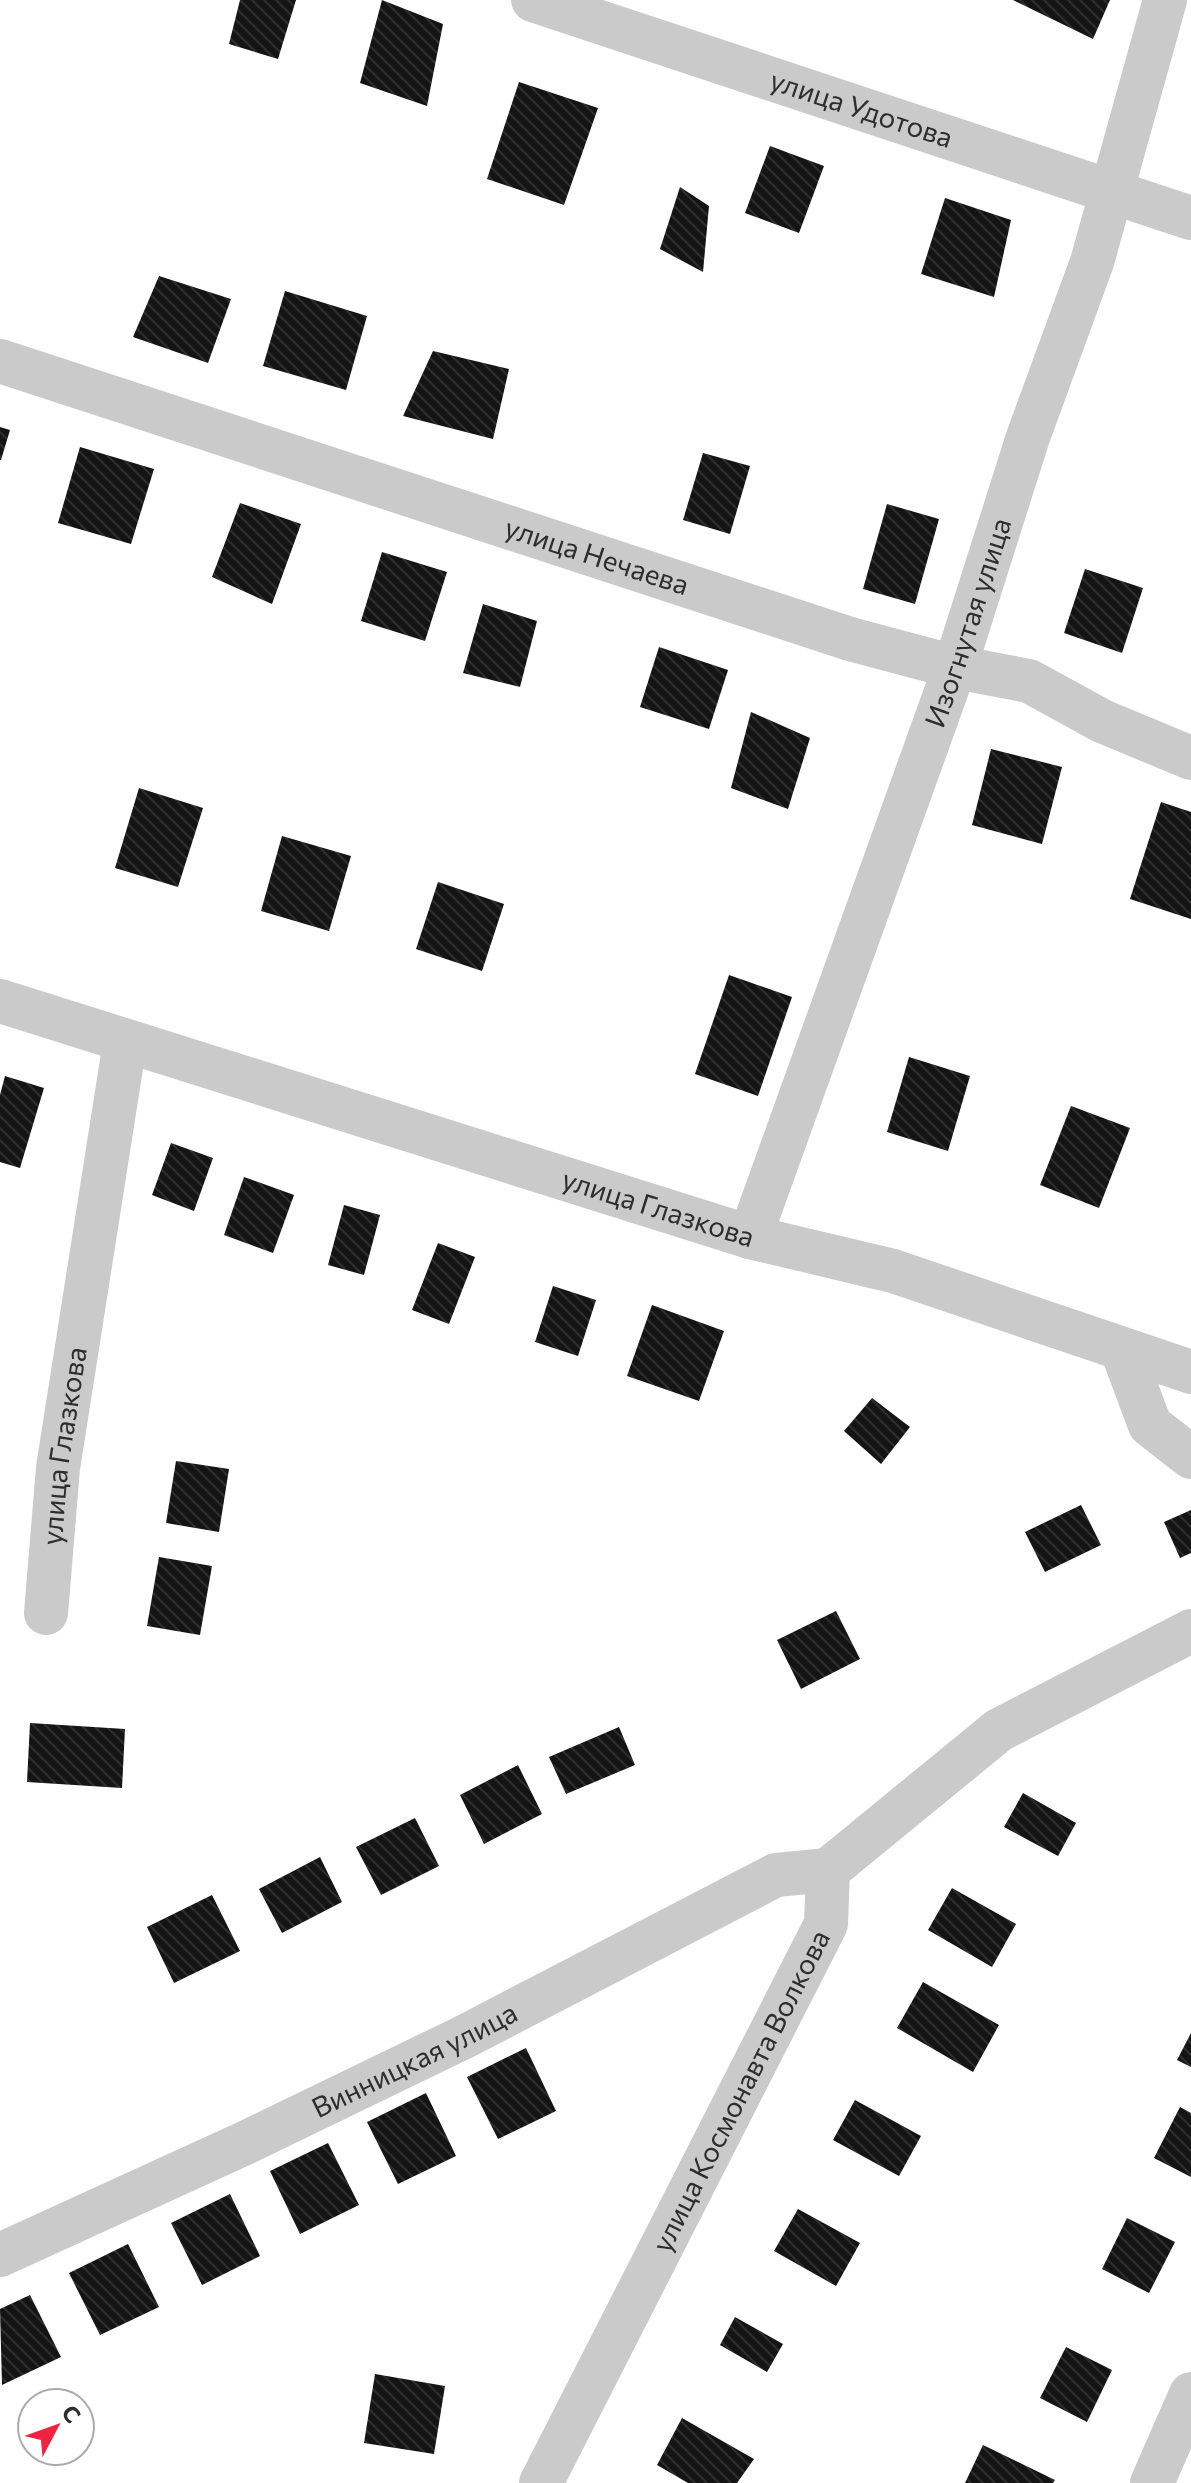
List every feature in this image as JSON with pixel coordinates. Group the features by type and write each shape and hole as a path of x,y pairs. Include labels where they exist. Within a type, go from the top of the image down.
{"street":[{"name":"улица Удотова","path":"533,0 1191,218"},
{"name":"Изогнутая улица","path":"750,1237 955,667 1028,437 1092,262 1165,0"},
{"name":"улица Нечаева","path":"0,361 850,639 955,667 1029,681 1102,721 1191,758"},
{"name":"улица Глазкова","path":"0,1001 750,1237 893,1271 1191,1372"},
{"name":"улица Глазкова","path":"46,1613 58,1468 125,1042"},
{"path":"1122,1350 1150,1425 1191,1457"},
{"path":"828,1870 999,1730 1191,1631"},
{"name":"Винницкая улица","path":"0,2255 245,2143 464,2037 776,1875 828,1870"},
{"name":"улица Космонавта Волкова","path":"541,2483 826,1924 828,1870"},
{"path":"1152,2483 1191,2394"}],"building":[{"path":"240,0 296,0 278,59 229,44"},
{"path":"382,0 443,24 427,106 360,83"},
{"path":"1013,0 1110,0 1093,39"},
{"path":"519,82 598,108 564,205 487,179"},
{"path":"770,146 824,166 799,233 745,213"},
{"path":"680,187 709,206 703,272 660,249"},
{"path":"945,198 1011,220 994,297 921,274"},
{"path":"159,276 231,299 208,363 133,337"},
{"path":"285,291 367,316 346,390 263,366"},
{"path":"433,351 509,369 493,439 403,416"},
{"path":"0,427 10,430 1,460 0,460"},
{"path":"80,447 154,469 131,544 58,523"},
{"path":"703,453 750,466 730,534 683,520"},
{"path":"240,503 301,524 272,604 212,577"},
{"path":"887,504 939,519 915,604 863,589"},
{"path":"382,552 447,572 425,641 361,621"},
{"path":"1085,569 1143,588 1122,653 1064,633"},
{"path":"483,604 537,621 520,687 463,673"},
{"path":"659,647 728,670 709,729 640,707"},
{"path":"751,712 810,738 788,809 731,788"},
{"path":"991,749 1062,767 1042,844 972,825"},
{"path":"139,788 203,808 178,887 115,868"},
{"path":"1161,802 1191,812 1191,919 1130,899"},
{"path":"282,836 351,856 329,931 261,911"},
{"path":"438,882 504,904 482,971 416,949"},
{"path":"729,975 792,997 758,1096 695,1074"},
{"path":"909,1057 970,1076 948,1151 887,1132"},
{"path":"5,1076 44,1088 20,1168 0,1162 0,1095"},
{"path":"1071,1106 1130,1128 1099,1208 1040,1185"},
{"path":"171,1143 213,1158 194,1211 152,1195"},
{"path":"244,1177 294,1195 273,1253 224,1235"},
{"path":"344,1205 380,1215 364,1275 328,1265"},
{"path":"438,1243 475,1257 449,1324 412,1310"},
{"path":"553,1286 596,1300 578,1356 535,1342"},
{"path":"652,1305 724,1331 699,1401 627,1376"},
{"path":"872,1398 910,1427 881,1464 844,1431"},
{"path":"176,1461 229,1469 219,1532 166,1523"},
{"path":"1081,1505 1101,1545 1045,1572 1025,1532"},
{"path":"1191,1510 1191,1553 1180,1558 1164,1522"},
{"path":"159,1557 212,1566 200,1635 147,1626"},
{"path":"836,1611 860,1659 801,1689 777,1640"},
{"path":"30,1723 125,1729 122,1788 27,1782"},
{"path":"619,1727 635,1765 566,1794 549,1757"},
{"path":"518,1765 542,1814 484,1844 460,1795"},
{"path":"1023,1793 1076,1823 1058,1856 1004,1827"},
{"path":"415,1818 439,1866 381,1895 356,1847"},
{"path":"320,1857 342,1902 282,1933 259,1889"},
{"path":"952,1888 1016,1924 992,1967 928,1930"},
{"path":"212,1895 240,1951 174,1983 147,1927"},
{"path":"923,1982 999,2025 973,2072 897,2028"},
{"path":"1191,2033 1191,2067 1177,2060"},
{"path":"526,2048 556,2111 498,2139 467,2077"},
{"path":"426,2093 456,2156 398,2184 367,2122"},
{"path":"855,2100 921,2136 899,2176 833,2140"},
{"path":"1180,2107 1191,2113 1191,2177 1154,2158"},
{"path":"328,2143 359,2205 300,2234 270,2171"},
{"path":"230,2194 260,2256 202,2285 171,2223"},
{"path":"798,2209 860,2243 836,2286 774,2251"},
{"path":"1127,2218 1175,2242 1149,2293 1102,2269"},
{"path":"128,2244 159,2307 100,2335 69,2273"},
{"path":"30,2295 61,2357 2,2385 0,2309"},
{"path":"735,2317 783,2344 767,2372 720,2345"},
{"path":"1066,2347 1112,2370 1087,2422 1040,2398"},
{"path":"375,2374 445,2386 434,2454 364,2443"},
{"path":"682,2418 754,2459 737,2483 688,2483 657,2465"},
{"path":"983,2445 1055,2480 1053,2483 965,2483"}]}
